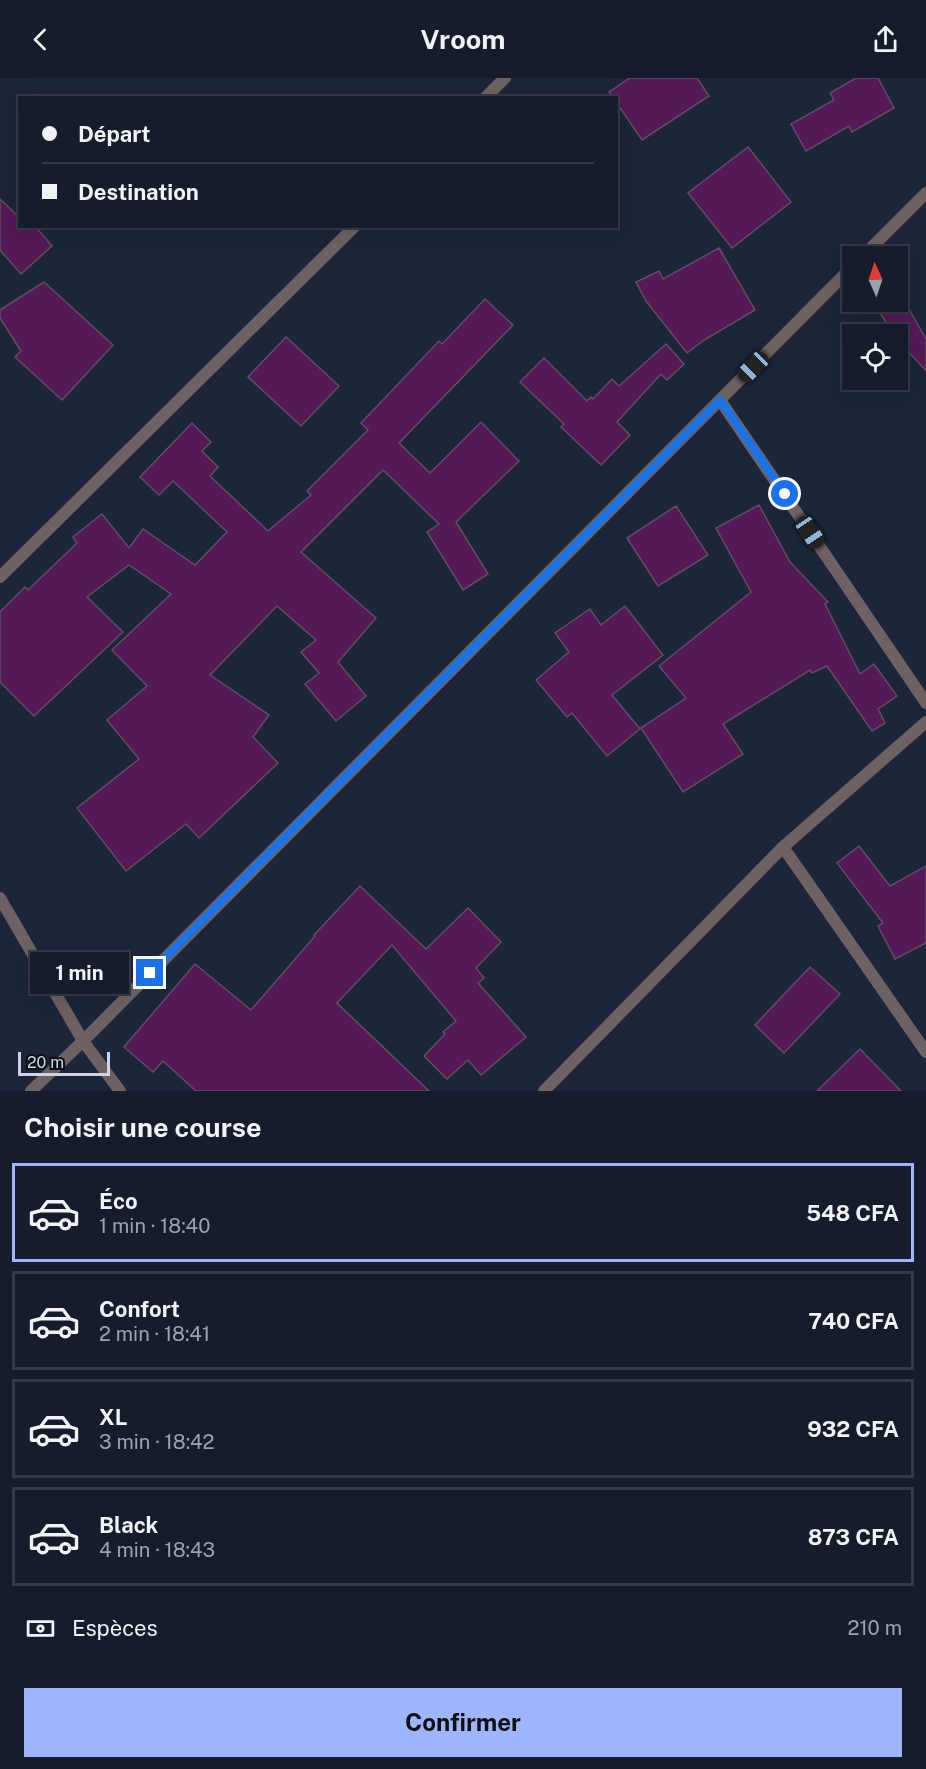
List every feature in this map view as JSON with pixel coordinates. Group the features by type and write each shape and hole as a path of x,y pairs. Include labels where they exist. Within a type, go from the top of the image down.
{"street":[{"path":"487,96 505,78"},
{"path":"873,246 926,193"},
{"path":"0,578 353,228"},
{"path":"31,1091 842,277"},
{"path":"720,400 926,703"},
{"path":"544,1091 783,847 926,722"},
{"path":"783,847 926,1053"},
{"path":"0,898 83,1041 120,1091"}],"building":[{"path":"630,78 697,78 709,96 642,140 618,105 618,96 612,96 609,92"},
{"path":"856,78 878,78 894,108 852,132 849,126 806,151 791,124 834,100 830,93"},
{"path":"748,147 791,202 732,248 688,193"},
{"path":"0,199 18,216 18,228 37,228 52,246 21,274 0,250"},
{"path":"719,248 755,310 704,340 687,353 646,301 636,282 659,271 663,279"},
{"path":"44,282 113,345 62,400 15,357 21,351 0,318 0,310"},
{"path":"485,299 513,325 399,443 430,473 481,422 519,461 456,522 488,574 463,590 427,532 439,524 383,470 301,552 376,618 338,662 366,696 336,721 305,684 319,673 301,652 316,640 277,606 210,675 269,715 253,737 278,763 199,838 186,824 126,871 77,808 139,759 107,720 147,686 112,650 171,594 129,565 87,597 123,632 34,716 0,682 0,612 25,587 28,590 77,543 73,537 102,514 129,548 143,529 195,565 227,532 173,481 159,495 140,477 192,423 211,442 202,451 218,467 210,476 268,531 311,495 307,491 368,430 361,423 439,341 442,344"},
{"path":"908,307 926,339 926,371 908,351 908,324 887,324 880,312 908,312"},
{"path":"286,337 339,386 301,426 248,377"},
{"path":"666,344 684,364 667,380 661,374 617,422 630,435 601,465 561,427 564,424 520,382 544,358 587,401 591,397 593,399 612,379 619,386"},
{"path":"759,505 790,562 828,602 825,604 860,674 874,664 897,696 878,709 885,723 872,731 827,666 812,673 810,670 723,724 743,754 683,792 641,728 686,698 659,666 751,592 716,528"},
{"path":"676,506 708,555 658,586 627,538"},
{"path":"625,606 663,655 612,695 640,729 607,756 572,713 567,717 536,680 569,652 555,633 590,609 601,625"},
{"path":"859,846 890,886 926,866 926,943 895,959 878,926 883,923 837,863"},
{"path":"360,886 426,949 468,908 501,942 476,968 484,978 478,983 526,1037 481,1075 468,1060 447,1079 424,1056 445,1034 443,1032 456,1021 392,945 337,1003 429,1091 196,1091 163,1061 153,1072 124,1047 195,964 251,1010 314,935"},
{"path":"810,967 840,994 784,1053 755,1025"},
{"path":"860,1049 901,1091 817,1091"}],"route":[{"path":"150,973 720,400 785,494"}]}
